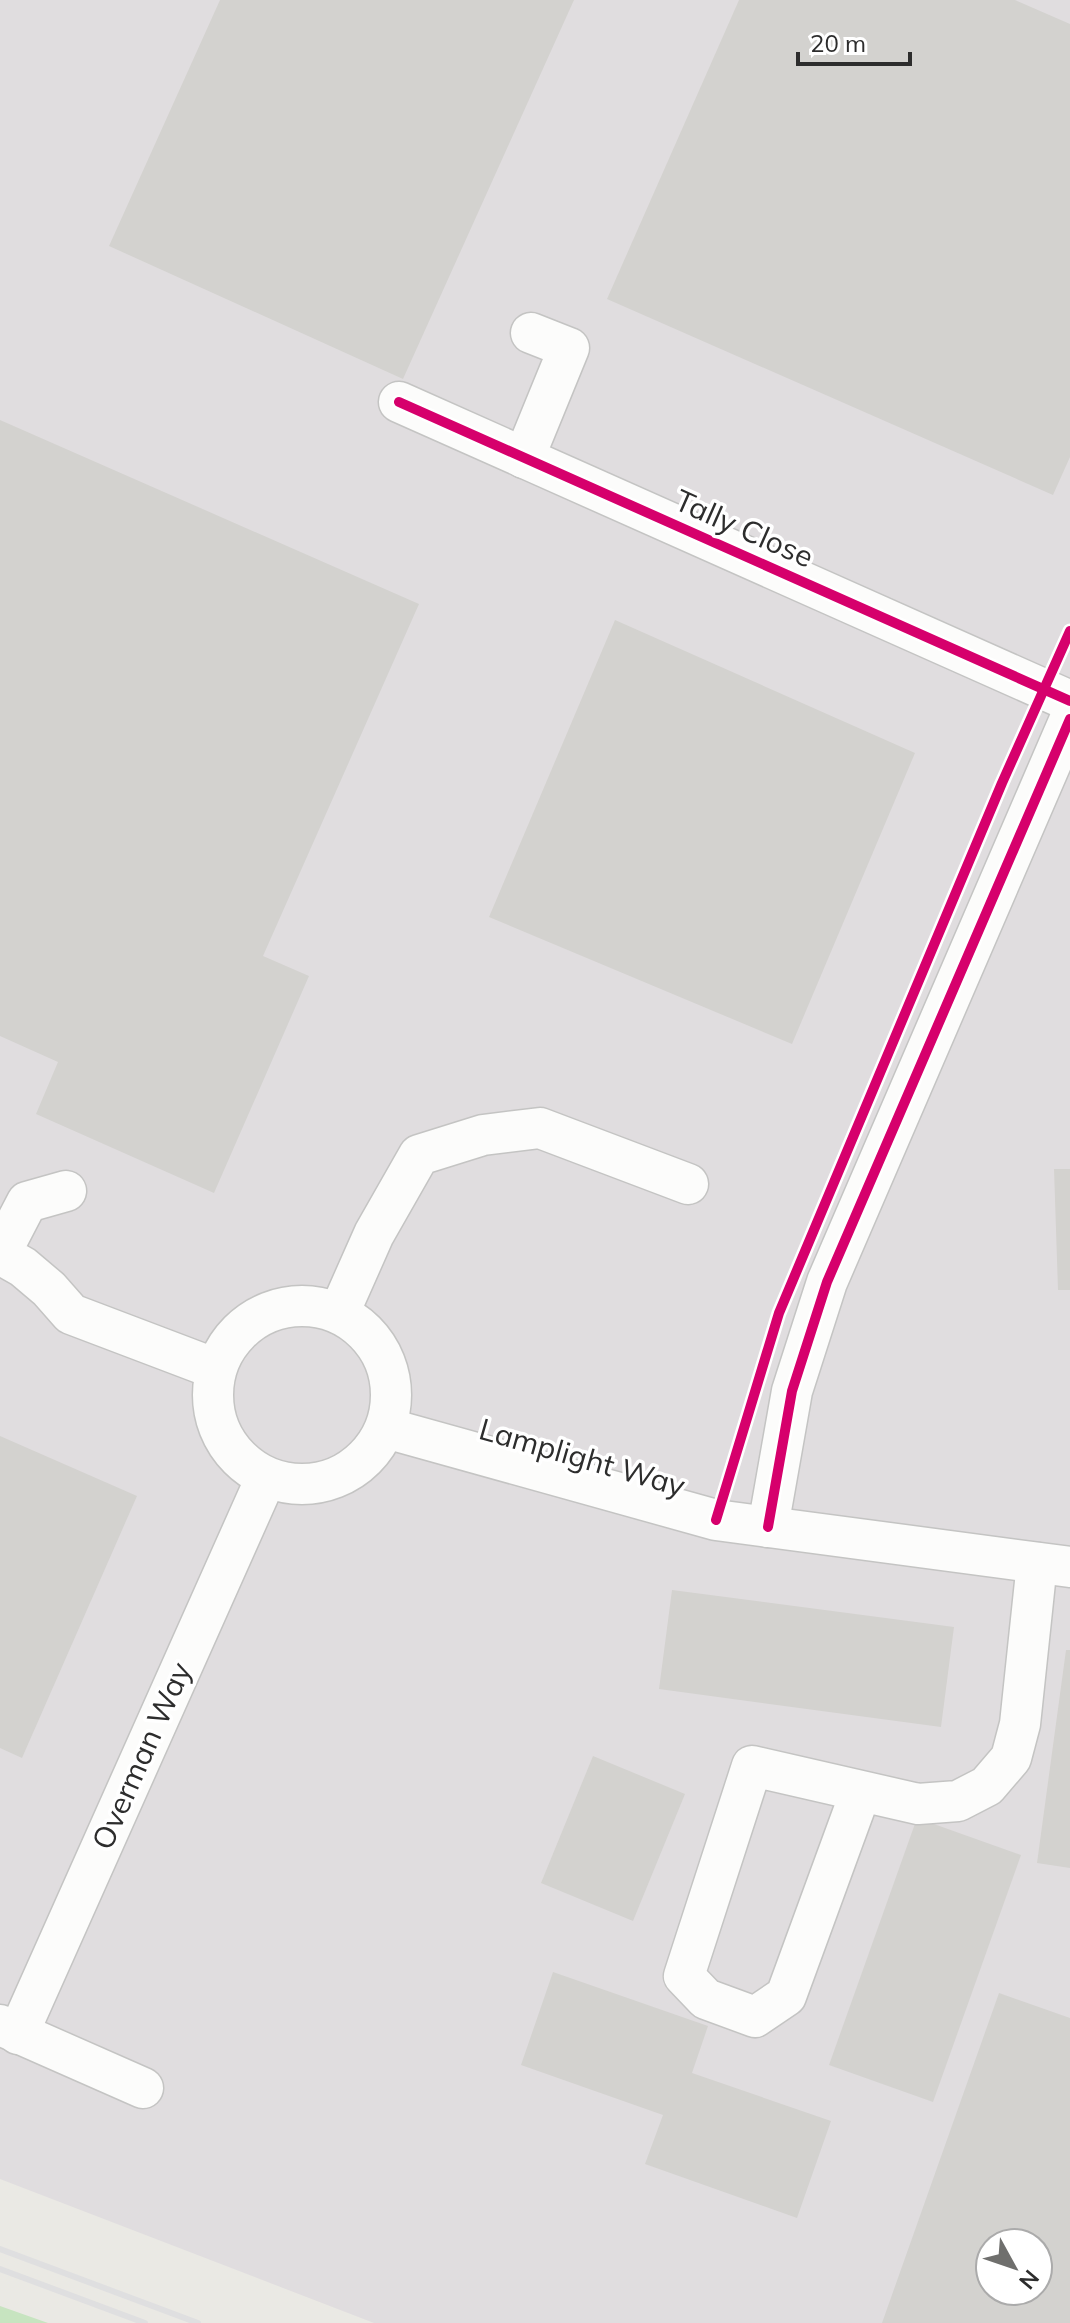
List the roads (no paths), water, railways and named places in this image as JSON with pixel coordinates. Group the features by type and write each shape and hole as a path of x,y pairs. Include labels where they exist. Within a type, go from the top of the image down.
{"street":[{"path":"524,458 569,348 531,333"},
{"name":"Tally Close","path":"399,402 1070,701"},
{"path":"768,1527 792,1391 827,1282 1070,719"},
{"path":"339,1313 374,1234 419,1155 483,1135 540,1128 688,1184"},
{"path":"66,1191 27,1202 0,1254 23,1267 49,1289 71,1314 216,1369"},
{"path":"313,1306 339,1313 365,1330 383,1356 392,1386 386,1428 369,1455 345,1474 315,1484 284,1483 266,1478 240,1460 222,1435 213,1406 216,1369 230,1341 253,1319 282,1307 313,1306"},
{"name":"Lamplight Way","path":"386,1428 716,1520 1054,1565"},
{"name":"Overman Way","path":"143,2088 9,2030 266,1478"},
{"path":"861,1791 786,1996 755,2017 706,1999 684,1976 752,1766 918,1804 958,1801 987,1786 1011,1758 1054,1565"}],"railway":[{"path":"0,2249 198,2323"},
{"path":"0,2269 145,2323"}]}
